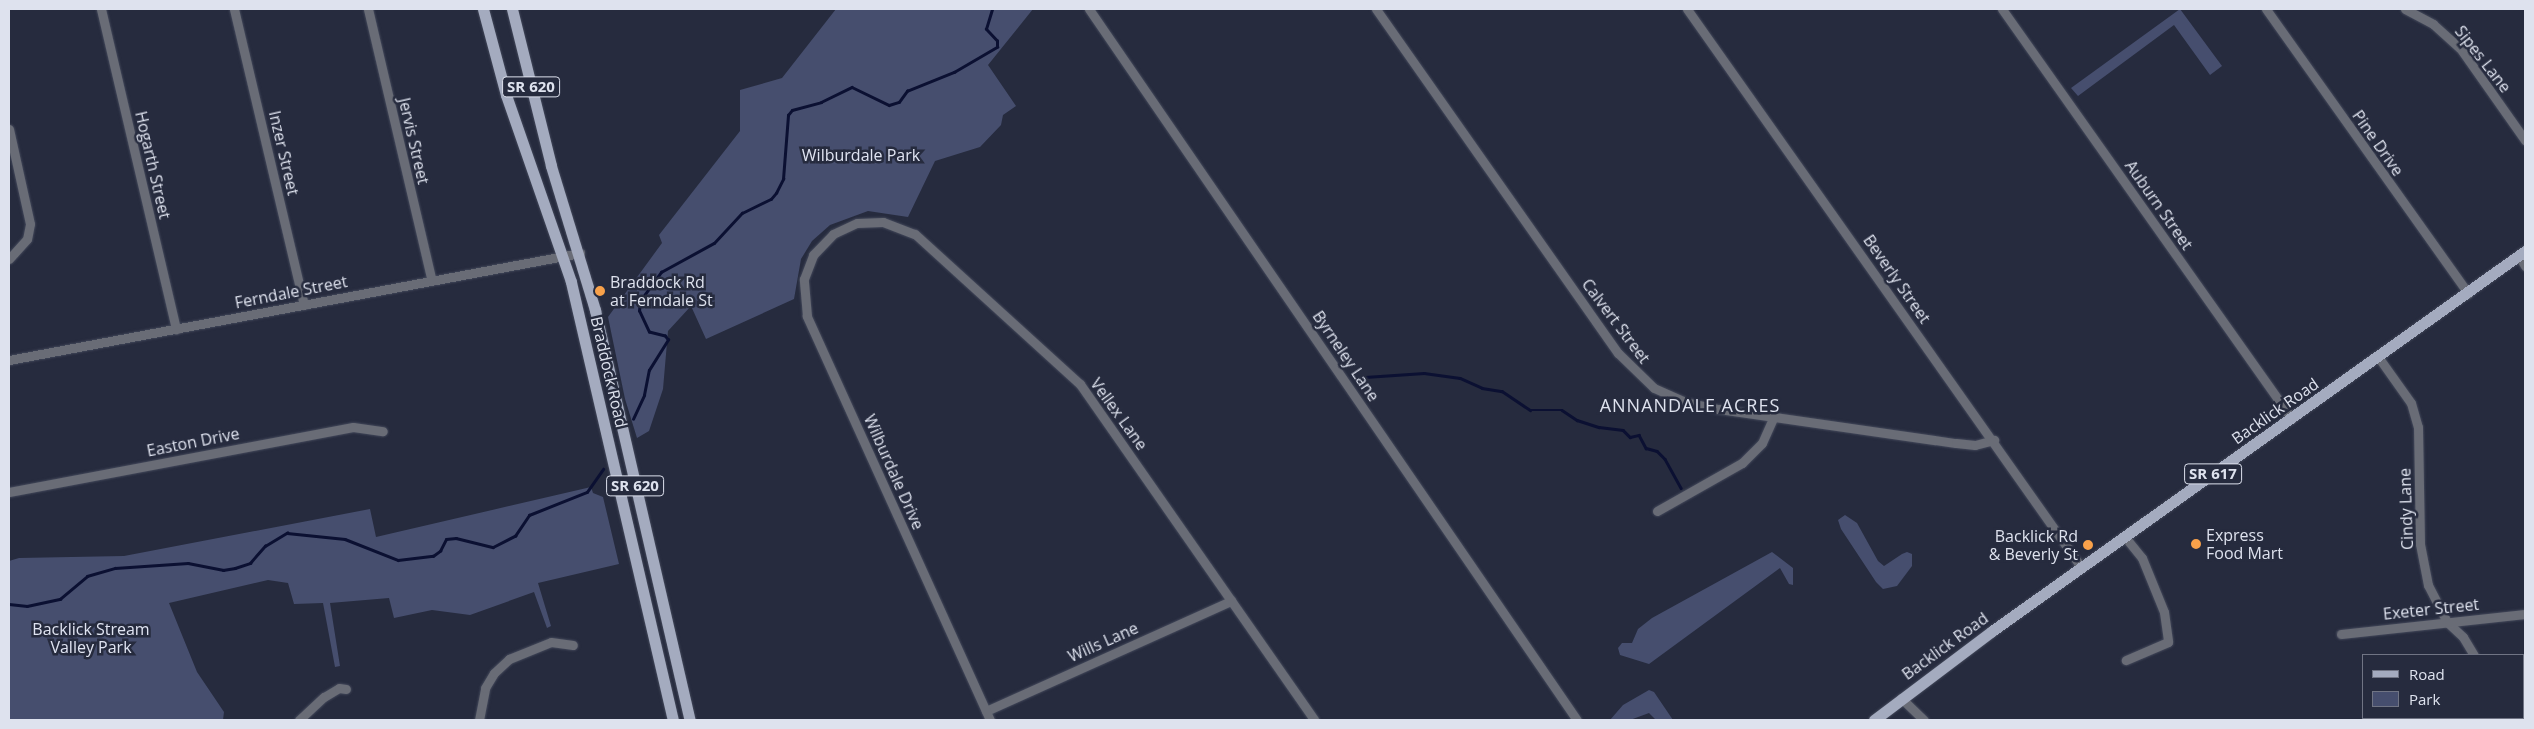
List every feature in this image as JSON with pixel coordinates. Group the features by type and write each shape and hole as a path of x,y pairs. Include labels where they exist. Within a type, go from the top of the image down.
{"main road":[{"name":"Braddock Road","path":"483,9 506,95 563,256 673,720"},
{"name":"Braddock Road","path":"512,9 552,166 580,253 690,720"},
{"name":"Backlick Road","path":"1874,720 1901,698 2081,568 2468,293 2523,257"}],"street":[{"name":"Hogarth Street","path":"101,9 176,329"},
{"name":"Inzer Street","path":"234,9 304,305"},
{"name":"Jervis Street","path":"368,9 432,280"},
{"name":"Byrneley Lane","path":"1090,9 1577,720"},
{"name":"Calvert Street","path":"1376,9 1629,366 1654,388 1685,402 1774,416 1956,443 1975,444 1994,440"},
{"name":"Beverly Street","path":"1687,9 1994,440 2081,568"},
{"name":"Auburn Street","path":"2002,9 2292,419"},
{"name":"Pine Drive","path":"2266,9 2468,293"},
{"name":"Sipes Lane","path":"2405,9 2433,24 2460,48 2525,140"},
{"path":"9,129 30,224 27,239 9,259"},
{"name":"Vellex Lane","path":"829,237 858,223 895,224 915,234 1073,376 1098,407 1314,720"},
{"name":"Wilburdale Drive","path":"829,237 813,255 804,279 807,316 990,720"},
{"name":"Ferndale Street","path":"9,360 580,253"},
{"name":"Cindy Lane","path":"2379,358 2403,390 2415,413 2419,437 2420,544 2431,592 2446,622 2463,638 2473,654"},
{"path":"1657,511 1742,463 1762,443 1774,416"},
{"name":"Easton Drive","path":"9,492 352,427 373,427 383,431"},
{"path":"2125,537 2142,558 2164,612 2168,642 2126,660"},
{"name":"Wills Lane","path":"986,711 1232,601"},
{"name":"Exeter Street","path":"2341,634 2525,614"},
{"path":"479,720 485,688 494,673 509,659 551,642 572,645"},
{"path":"299,720 324,697 339,688 346,689"},
{"path":"1901,698 1924,720"}],"green space":[{"name":"Wilburdale Park","path":"836,9 1033,9 988,65 1016,106 1003,115 1001,125 980,147 935,161 908,217 868,211 830,225 812,241 801,259 794,299 706,339 691,306 668,331 663,389 649,431 637,438 625,399 608,317 662,243 659,235 740,131 740,90 782,78"},
{"path":"2180,9 2222,66 2210,75 2174,25 2078,96 2071,88"},
{"name":"Backlick Stream Valley Park","path":"591,487 593,493 603,497 619,564 538,583 551,626 547,628 534,592 470,615 432,610 394,618 389,598 330,603 340,666 335,667 323,603 294,604 288,583 268,580 169,603 197,672 224,712 223,720 9,720 9,561 19,558 124,556 370,509 376,537"},
{"path":"1845,515 1857,523 1878,561 1884,566 1902,554 1907,552 1912,554 1912,566 1897,586 1883,589 1876,582 1841,529 1838,520"},
{"path":"1772,552 1793,568 1793,585 1789,584 1780,568 1649,664 1620,655 1618,648 1622,643 1632,643 1638,629 1652,618"},
{"path":"1649,690 1654,692 1673,720 1656,720 1649,713 1630,720 1610,720 1623,705"}],"waterway":[{"path":"633,419 644,395 649,370 668,340 665,336 649,332 639,311 640,301 661,272 714,243 742,213 771,199 776,193 783,179 788,115 792,110 821,102 852,87 889,105 899,102 907,91 954,72 997,47 997,41 986,29 992,9"},
{"path":"1365,377 1424,373 1460,378 1482,388 1502,391 1530,410 1562,410 1577,420 1599,427 1623,430 1630,437 1639,435 1646,448 1657,451 1665,459 1681,488"},
{"path":"9,604 27,606 60,599 87,576 115,568 188,563 223,570 235,568 250,563 265,546 287,533 345,539 398,560 433,556 440,551 446,539 456,538 493,547 515,536 529,515 587,492 603,469"}],"place":[{"name":"Braddock Rd at Ferndale St","path":"600,291"},
{"name":"Express Food Mart","path":"2196,544"},
{"name":"Backlick Rd & Beverly St","path":"2088,545"}],"district":[{"name":"ANNANDALE ACRES","path":"1690,405"}]}
